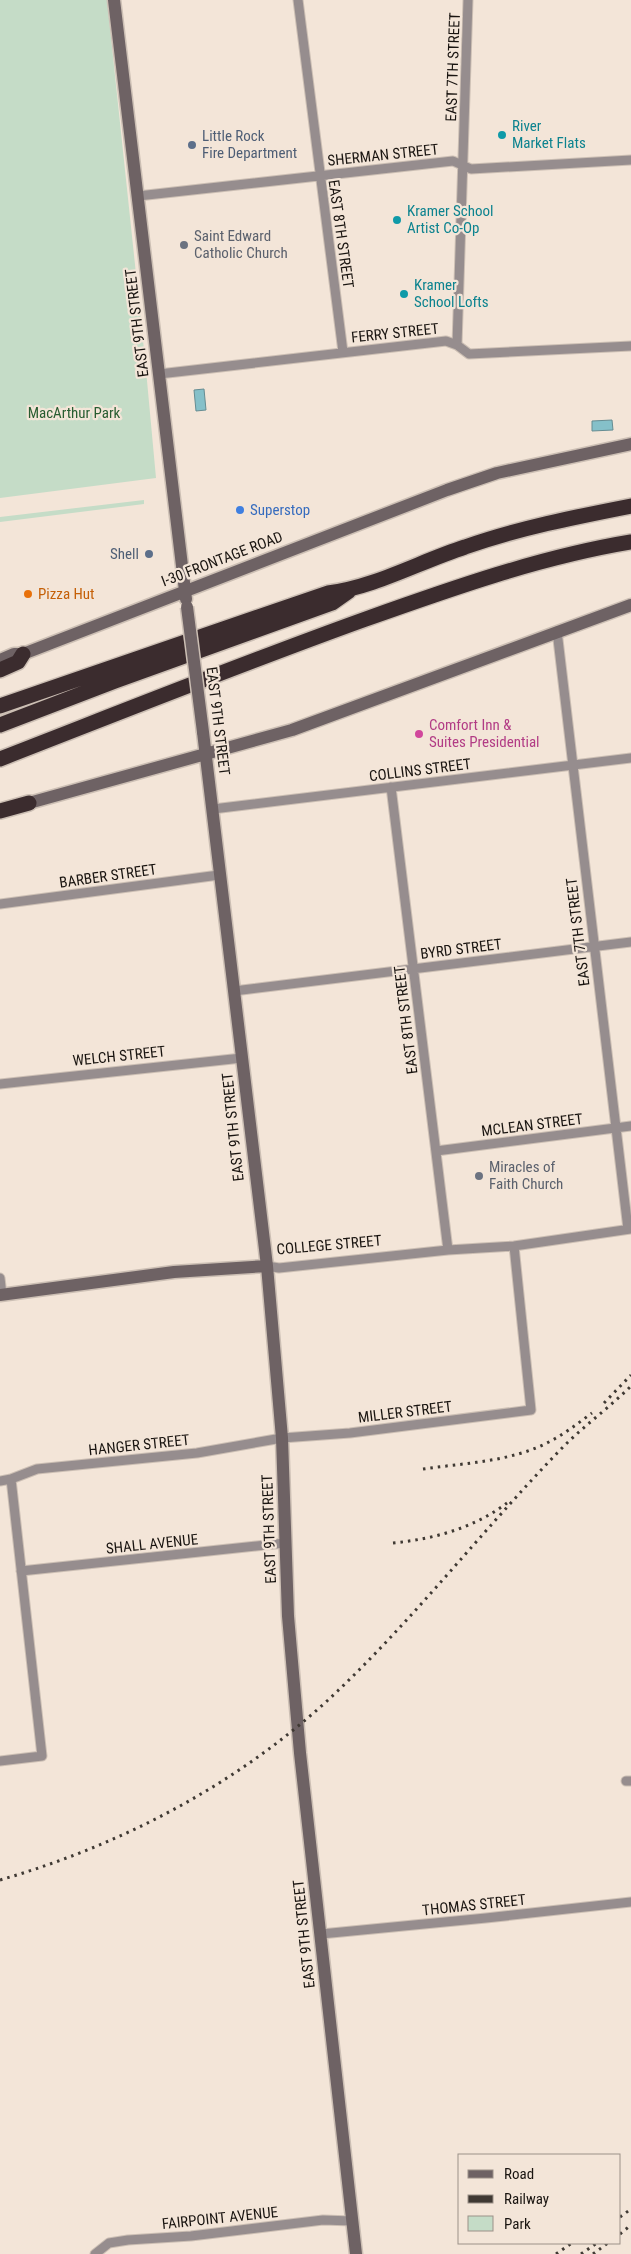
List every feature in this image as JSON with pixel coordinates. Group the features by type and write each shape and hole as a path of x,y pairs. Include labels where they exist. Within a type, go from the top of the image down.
{"highway":[{"path":"0,706 328,592 350,590 465,547 540,525 631,506"},
{"path":"0,759 396,608 469,583 564,556 631,542"},
{"path":"0,725 115,680 332,603 350,590"},
{"path":"0,670 18,662 23,654"},
{"path":"0,811 29,803"}],"main road":[{"name":"EAST 9TH STREET","path":"114,0 267,1266 282,1438 288,1616 300,1746 356,2254"},
{"name":"I-30 FRONTAGE ROAD","path":"0,660 14,654 23,654 447,490 497,473 631,444"},
{"path":"29,803 292,730 631,605"},
{"name":"COLLEGE STREET","path":"1,1295 174,1272 267,1266"}],"street":[{"name":"EAST 8TH STREET","path":"298,0 343,352"},
{"name":"EAST 7TH STREET","path":"457,345 468,0"},
{"name":"SHERMAN STREET","path":"138,196 454,161 471,169 631,160"},
{"name":"FERRY STREET","path":"159,374 446,341 457,345 468,354 631,346"},
{"name":"EAST 7TH STREET","path":"557,631 593,947 629,1229"},
{"name":"COLLINS STREET","path":"213,809 631,758"},
{"name":"EAST 8TH STREET","path":"391,787 448,1250"},
{"name":"BARBER STREET","path":"0,904 219,875"},
{"name":"BYRD STREET","path":"234,991 631,942"},
{"name":"WELCH STREET","path":"0,1084 242,1058"},
{"name":"MCLEAN STREET","path":"436,1151 631,1126"},
{"name":"COLLEGE STREET","path":"267,1266 278,1268 448,1250 514,1246 629,1229"},
{"name":"MILLER STREET","path":"282,1438 350,1433 531,1410 514,1246"},
{"path":"0,1278 1,1295"},
{"name":"HANGER STREET","path":"0,1481 37,1469 197,1453 282,1438"},
{"path":"0,1761 42,1756 11,1479"},
{"name":"SHALL AVENUE","path":"21,1571 285,1543"},
{"name":"THOMAS STREET","path":"321,1934 631,1902"},
{"name":"FAIRPOINT AVENUE","path":"95,2254 109,2244 128,2240 192,2236 323,2220 352,2221"}],"green space":[{"name":"MacArthur Park","path":"0,0 107,0 156,478 0,498"},
{"path":"144,500 144,504 0,522 0,517"}],"water":[{"path":"204,389 206,410 196,411 194,390"},
{"path":"612,420 613,430 592,431 592,421"}],"railway":[{"path":"604,1403 631,1375"},
{"path":"0,1880 45,1866 89,1849 174,1809 215,1786 291,1732 327,1701 388,1640 564,1446 631,1386"},
{"path":"423,1469 486,1461 517,1454 547,1443 592,1413"},
{"path":"393,1543 423,1539 453,1531 481,1519 507,1503"},
{"path":"621,2216 631,2209"},
{"path":"621,2233 631,2225"},
{"path":"556,2254 571,2244"},
{"path":"581,2254 596,2244"},
{"path":"593,2254 607,2244"}],"place":[{"name":"River Market Flats","path":"502,135"},
{"name":"Little Rock Fire Department","path":"192,145"},
{"name":"Kramer School Artist Co-Op","path":"397,220"},
{"name":"Saint Edward Catholic Church","path":"184,245"},
{"name":"Kramer School Lofts","path":"404,294"},
{"name":"Superstop","path":"240,510"},
{"name":"Shell","path":"149,554"},
{"name":"Pizza Hut","path":"28,594"},
{"name":"Comfort Inn & Suites Presidential","path":"419,734"},
{"name":"Miracles of Faith Church","path":"479,1176"}]}
